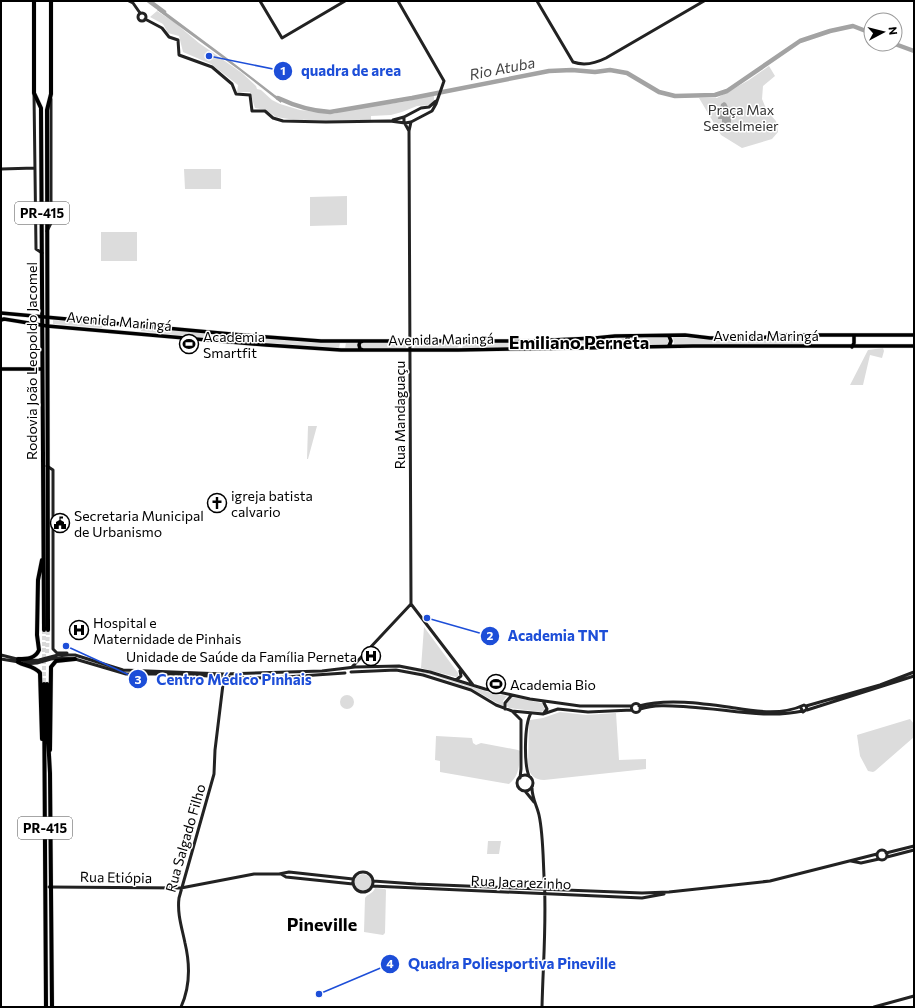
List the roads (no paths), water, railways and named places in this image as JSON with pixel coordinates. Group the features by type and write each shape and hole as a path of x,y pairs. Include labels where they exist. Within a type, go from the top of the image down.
{"highway":[{"name":"Rodovia João Leopoldo Jacomel","path":"34,1 34,94 41,108 42,253 45,318"},
{"name":"Rodovia João Leopoldo Jacomel","path":"45,325 42,369 45,449 47,466 46,630 43,556 45,449 45,325 45,318 47,232 47,110 51,94 51,1"},
{"path":"18,661 36,656 39,650 38,580 39,567 43,556"},
{"path":"50,768 51,667 56,661 75,657"},
{"path":"18,661 37,669 40,672 41,734 44,753"},
{"name":"PR-415","path":"46,1007 48,888 50,768 46,684 44,753 48,888 52,1007"}],"main road":[{"name":"Avenida Maringá","path":"1,313 306,340 458,341 685,335 710,338 761,338 780,335 914,335"},
{"name":"Avenida Maringá","path":"1,320 4,319 45,325 266,345 364,350 458,350 669,346 914,346"},
{"path":"104,323 104,330"},
{"path":"139,333 140,326"},
{"path":"811,335 808,340 811,346"},
{"path":"852,347 854,343 854,335"},
{"path":"629,336 626,341 629,347"},
{"path":"669,336 671,340 669,346"},
{"path":"364,340 360,342 359,345 360,349 364,350"},
{"path":"458,341 460,345 458,350"},
{"path":"1,369 42,369"}],"street":[{"path":"129,1 133,3 140,13 145,14 145,19"},
{"path":"260,1 282,38 345,1"},
{"path":"140,13 138,16 139,20 143,21 145,19 162,28 169,37 178,40 179,55 212,67 232,84 236,94 250,95 252,110 265,111 273,118 283,121 390,121 405,123 424,116 434,109 444,81 398,1"},
{"path":"537,1 573,62 594,64 704,1"},
{"name":"Rodovia João Leopoldo Jacomel","path":"34,94 36,249 42,253"},
{"path":"390,121 404,117 421,108 431,106 438,100"},
{"path":"421,108 424,112 424,116"},
{"name":"Rua Mandaguaçu","path":"404,117 403,120 409,131"},
{"name":"Rua Mandaguaçu","path":"411,122 409,131 411,604"},
{"path":"1,169 35,168"},
{"path":"47,466 53,470 53,649 57,653 69,653 75,657 105,669 126,674 224,676 345,671 348,674 358,661 411,604 474,686"},
{"path":"1,655 18,661"},
{"path":"1,659 31,661 75,657 106,664 123,670 224,676"},
{"path":"105,669 106,664"},
{"path":"345,671 347,667 350,670 359,672 396,670 433,677 471,690 505,710 531,713 542,714 558,709 588,712 632,708 636,704 640,707 674,706 775,715 802,710 880,685 914,672"},
{"path":"350,670 360,667 407,667 511,696 543,702 580,706 632,708 636,713 640,707"},
{"path":"359,672 360,667"},
{"path":"455,680 462,676 459,668"},
{"name":"Rua Salgado Filho","path":"181,1007 187,990 188,965 178,906 181,888 214,774 215,750 224,676"},
{"path":"802,710 803,706 806,708 914,676"},
{"path":"505,710 504,703 511,696"},
{"path":"542,714 547,709 543,702"},
{"path":"512,711 520,718 522,726 520,778 518,786 520,789 525,791 535,803"},
{"path":"531,713 526,726 526,760 527,771 533,781 532,788 541,825 545,889 542,1007"},
{"path":"521,760 526,760"},
{"path":"520,778 529,776"},
{"path":"525,791 532,788"},
{"path":"914,846 886,852 881,850 877,854 879,859 884,860 887,857 914,850"},
{"path":"886,852 887,857"},
{"name":"Rua Jacarezinho","path":"373,881 642,893 669,892 770,881 877,854"},
{"name":"Rua Jacarezinho","path":"851,861 861,863 879,859"},
{"path":"181,888 254,874 279,874 289,872 353,879"},
{"path":"363,872 369,875 373,881 372,886 367,892 361,893 356,890 353,884 353,879 357,874 363,872"},
{"path":"279,874 286,877 353,884"},
{"name":"Rua Jacarezinho","path":"372,886 642,898 669,892"},
{"path":"480,891 481,886"},
{"name":"Rua Etiópia","path":"48,888 181,888"},
{"path":"874,1007 914,996"}],"waterway":[{"name":"Rio Atuba","path":"149,1 164,12"},
{"name":"Rio Atuba","path":"278,98 304,108 330,112 412,98 549,71 572,70 595,72 610,70 627,73 659,92 675,96 715,95 727,91 800,41 830,31 853,26 863,30"},
{"name":"Rio Atuba","path":"903,47 914,51"}],"tunnel":[{"path":"44,630 44,684"},
{"path":"47,653 48,630"}],"place":[{"name":"quadra de area","path":"209,56"},
{"name":"Academia Smartfit","path":"189,344"},
{"name":"igreja batista calvario","path":"217,503"},
{"name":"Secretaria Municipal de Urbanismo","path":"60,523"},
{"name":"Academia TNT","path":"427,618"},
{"name":"Hospital e Maternidade de Pinhais","path":"79,630"},
{"name":"Centro Médico Pinhais","path":"66,646"},
{"name":"Unidade de Saúde da Família Perneta","path":"371,656"},
{"name":"Academia Bio","path":"496,684"},
{"name":"Quadra Poliesportiva Pineville","path":"319,994"}],"district":[{"name":"Emiliano Perneta","path":"579,342"},
{"name":"Pineville","path":"322,924"}],"park label":[{"name":"Praça Max Sesselmeier","path":"741,118"}]}
